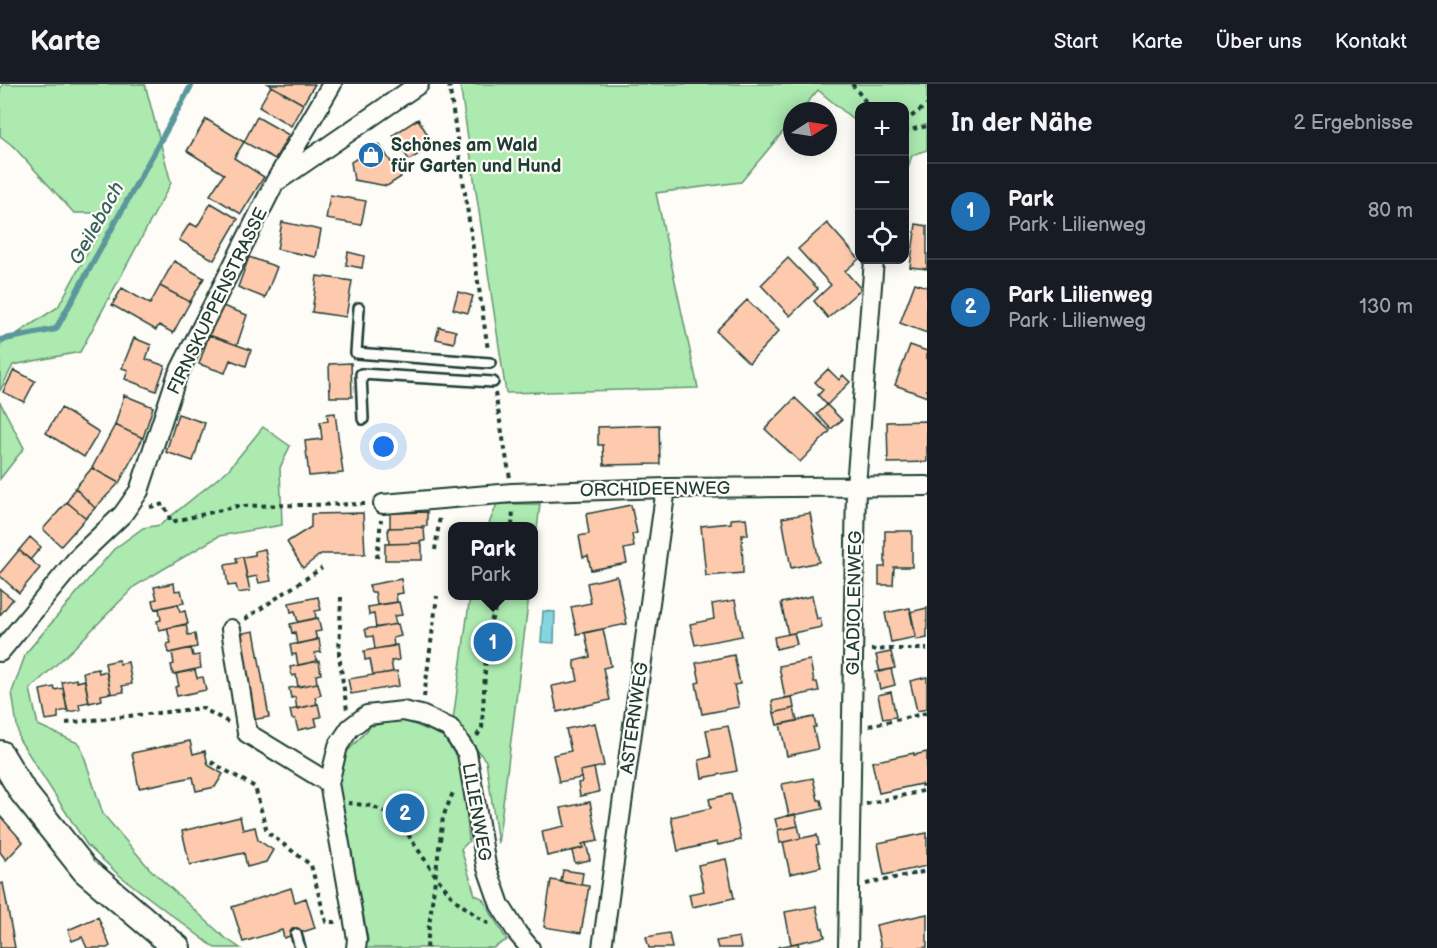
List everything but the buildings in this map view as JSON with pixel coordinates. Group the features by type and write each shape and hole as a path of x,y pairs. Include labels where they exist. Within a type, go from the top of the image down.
{"main road":[{"path":"0,754 23,792 85,870 177,948"}],"street":[{"name":"FIRNSKUPPENSTRASSE","path":"0,652 80,555 123,514 139,491 177,376 275,182 332,84"},
{"name":"FIRNSKUPPENSTRASSE","path":"275,182 419,84"},
{"name":"GLADIOLENWEG","path":"848,948 856,486 874,264"},
{"name":"ORCHIDEENWEG","path":"383,504 512,493 666,488 927,486"},
{"name":"ASTERNWEG","path":"602,948 666,488"},
{"path":"231,629 247,733 331,792"},
{"name":"LILIENWEG","path":"350,728 367,715 403,711 421,715 450,729 467,753 486,865 500,904 518,934 530,948"},
{"path":"350,728 338,746 331,792 355,922 356,948"}],"lane":[{"path":"359,308 356,353 490,363"},
{"path":"363,419 361,374 493,382"},
{"path":"296,934 300,948"}],"path":[{"path":"450,84 490,363"},
{"path":"852,84 866,102"},
{"path":"909,118 927,105"},
{"path":"909,130 927,126"},
{"path":"493,382 512,493"},
{"path":"435,550 442,500"},
{"path":"123,514 164,504 171,522 238,506 383,504 377,558"},
{"path":"231,629 322,568"},
{"path":"341,597 339,655 350,728"},
{"path":"421,715 437,597"},
{"path":"853,652 927,649"},
{"path":"66,723 202,708 247,733"},
{"path":"852,730 927,713"},
{"path":"211,762 255,787 267,832 312,865 326,922 355,922"},
{"path":"850,807 927,790"},
{"path":"331,792 372,806 397,818 453,898 499,930 518,934"},
{"path":"849,888 927,871"}],"green space":[{"path":"3,84 145,84 171,183 80,352 13,365 0,391 0,345 58,307 109,213 74,213 13,146 0,136 0,89"},
{"path":"460,84 927,84 927,150 912,155 909,164 909,102 855,102 855,121 837,106 837,102 832,102 818,90 808,102 783,102 783,132 741,182 656,193 698,388 506,393"},
{"path":"0,402 24,448 0,479"},
{"path":"263,427 290,446 280,468 282,525 219,536 135,586 30,689 38,725 80,744 103,814 149,868 224,937 240,948 215,948 119,875 87,845 19,739 12,692 26,653 114,549 143,528 160,525 228,470"},
{"path":"497,504 540,504 538,522 490,522"},
{"path":"469,600 528,600 498,844 486,761 453,720"},
{"path":"403,720 443,736 462,765 469,841 461,849 475,895 482,898 507,940 493,948 366,948 368,940 339,785 346,753 371,726"}],"water":[{"path":"543,611 555,612 554,643 541,642"}],"waterway":[{"name":"Geilebach","path":"0,340 56,329 192,84"}],"place":[{"name":"Schönes am Wald für Garten und Hund","path":"371,155"},
{"name":"Park","path":"493,642"},
{"name":"Park Lilienweg","path":"405,813"}]}
